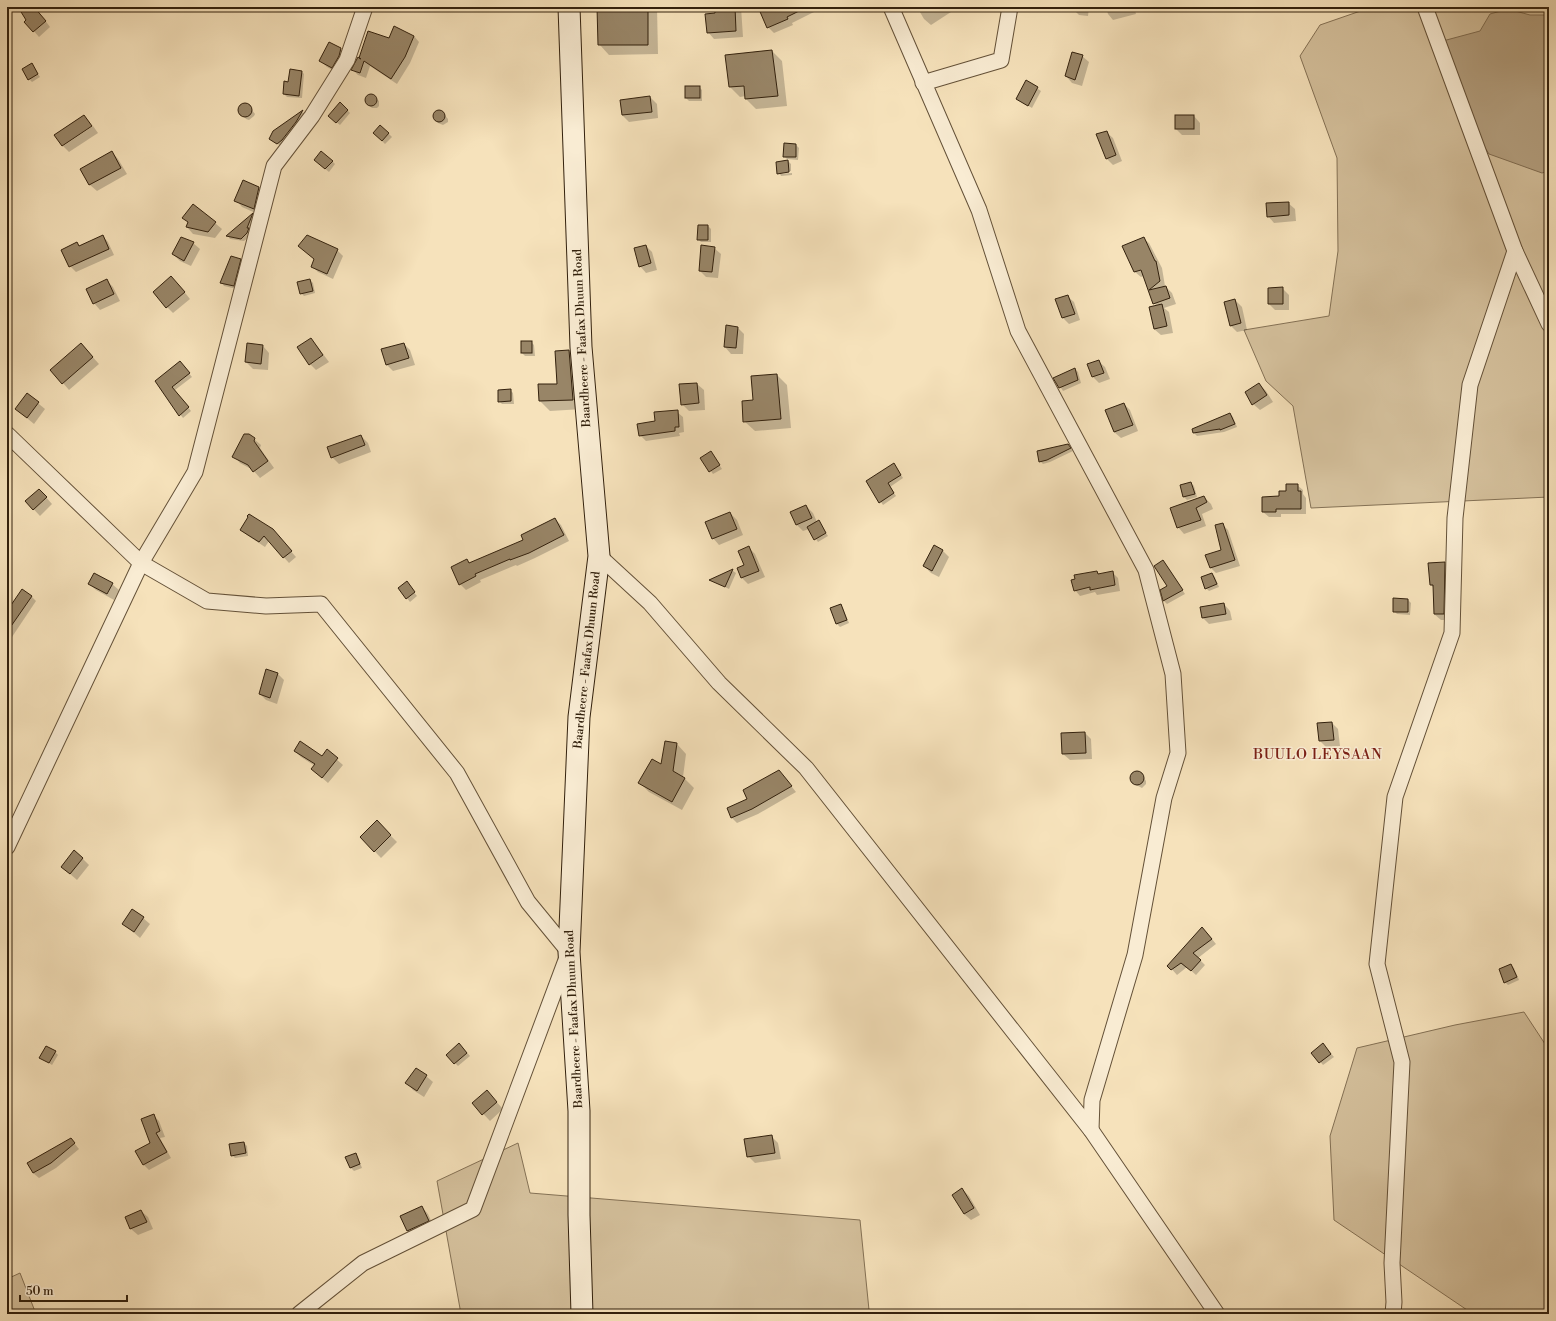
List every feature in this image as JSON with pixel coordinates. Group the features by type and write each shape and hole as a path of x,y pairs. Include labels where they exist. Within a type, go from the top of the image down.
{"main road":[{"name":"Baardheere - Faafax Dhuun Road","path":"569,7 581,347 599,556 578,717 569,952 579,1111 579,1215 582,1314"}],"street":[{"path":"7,847 141,563 195,472 274,166 312,116 347,60 365,7"},
{"path":"891,7 979,210 1018,331 1146,570 1173,674 1178,753 1164,798 1136,955 1092,1100 1091,1130"},
{"path":"924,82 1001,60 1010,7"},
{"path":"1425,7 1515,251 1549,324"},
{"path":"1393,1314 1394,1302 1392,1263 1402,1062 1376,964 1394,805 1395,797 1452,633 1455,518 1470,385 1515,251"},
{"path":"7,434 141,563 207,601 266,606 321,604 457,773 528,902 569,952 473,1209 363,1264 299,1314"},
{"path":"599,556 650,603 719,683 806,768 1091,1130 1217,1314"}],"shaded area":[{"path":"1372,7 1549,7 1549,497 1311,508 1293,406 1266,381 1244,330 1329,316 1338,251 1337,158 1300,56 1320,25"},
{"path":"1508,9 1530,15 1549,15 1549,171 1542,173 1489,154 1472,127 1439,42 1480,31 1490,14"},
{"path":"1524,1012 1549,1050 1549,1314 1473,1314 1334,1220 1330,1136 1357,1048 1455,1025"},
{"path":"518,1143 530,1193 860,1220 869,1310 842,1314 461,1314 437,1181"},
{"path":"20,1273 36,1314 7,1314 7,1279"}],"building":[{"path":"18,7 34,7 46,21 33,32 24,22 26,20"},
{"path":"597,7 648,7 648,45 598,45"},
{"path":"715,7 735,7 736,31 707,33 705,14 715,13"},
{"path":"758,7 807,7 787,17 788,19 767,28"},
{"path":"394,26 414,36 405,57 391,79 364,61 360,73 351,70 358,57 359,58 368,31 389,38"},
{"path":"329,42 341,48 339,56 332,68 319,61"},
{"path":"772,50 778,96 745,99 744,86 729,87 725,55"},
{"path":"1072,52 1083,55 1075,80 1065,76"},
{"path":"32,63 38,74 28,80 22,69"},
{"path":"290,69 302,71 299,96 283,94 284,81 288,82"},
{"path":"1026,80 1038,87 1028,106 1016,99"},
{"path":"685,86 700,86 700,98 685,98"},
{"path":"369,94 373,94 377,100 373,106 369,106 365,102 365,98"},
{"path":"650,96 652,112 622,115 620,100"},
{"path":"340,102 348,110 336,123 328,116"},
{"path":"245,103 250,105 252,110 250,115 245,117 240,115 238,110 240,105"},
{"path":"303,110 282,140 277,144 269,139 273,131"},
{"path":"441,110 444,111 444,121 437,122 434,121 433,114 434,111"},
{"path":"84,115 92,126 62,146 54,135"},
{"path":"1175,115 1194,115 1194,129 1175,129"},
{"path":"380,125 389,133 382,141 373,133"},
{"path":"1107,131 1116,155 1106,159 1096,134"},
{"path":"784,143 796,144 796,157 783,157"},
{"path":"112,151 121,168 89,185 80,169"},
{"path":"321,151 333,161 325,169 314,160"},
{"path":"788,160 789,172 777,174 776,162"},
{"path":"243,180 259,187 254,209 234,201"},
{"path":"1289,202 1289,215 1267,217 1266,203"},
{"path":"193,204 216,222 208,232 186,227 188,222 182,218"},
{"path":"253,213 247,228 249,228 247,233 241,239 226,236"},
{"path":"698,225 708,225 708,240 697,240"},
{"path":"103,235 109,249 69,267 61,250 77,242 79,246"},
{"path":"307,235 338,249 327,274 311,267 314,259 298,246"},
{"path":"181,237 194,242 184,261 172,254"},
{"path":"1144,237 1156,261 1160,281 1149,290 1166,286 1170,298 1153,304 1141,270 1134,272 1122,246"},
{"path":"646,245 651,263 639,267 634,248"},
{"path":"701,245 715,247 712,272 699,271"},
{"path":"231,256 241,259 234,286 220,283"},
{"path":"171,276 185,292 166,308 153,292"},
{"path":"107,279 114,294 93,304 86,289"},
{"path":"310,279 313,291 300,294 297,282"},
{"path":"1283,287 1283,304 1268,304 1268,288"},
{"path":"1068,295 1075,314 1062,318 1055,299"},
{"path":"1235,299 1241,323 1230,326 1224,302"},
{"path":"1162,304 1167,326 1154,329 1149,307"},
{"path":"726,325 738,327 736,348 724,347"},
{"path":"311,338 323,355 309,365 297,347"},
{"path":"521,341 532,341 532,353 521,353"},
{"path":"81,343 93,357 62,384 50,370"},
{"path":"247,343 263,345 261,364 245,362"},
{"path":"404,343 409,358 386,365 381,349"},
{"path":"569,350 573,400 539,401 538,384 557,384 555,351"},
{"path":"1099,360 1104,373 1092,377 1087,364"},
{"path":"180,361 190,373 172,387 189,407 179,416 155,381"},
{"path":"1075,368 1078,380 1059,388 1053,378"},
{"path":"777,374 781,419 743,422 742,401 753,400 751,376"},
{"path":"697,383 699,403 681,405 679,384"},
{"path":"1259,383 1267,395 1252,405 1245,392"},
{"path":"511,389 511,401 498,402 498,390"},
{"path":"27,393 39,402 27,418 15,409"},
{"path":"1124,403 1133,425 1114,432 1105,410"},
{"path":"678,410 679,427 675,427 675,431 639,436 637,424 655,421 654,412"},
{"path":"1230,413 1235,424 1220,430 1193,433 1192,429"},
{"path":"244,434 249,434 255,438 254,441 268,461 253,472 248,465 232,457"},
{"path":"361,435 365,445 331,458 327,447"},
{"path":"1068,444 1071,448 1047,460 1039,462 1037,451"},
{"path":"711,451 720,465 709,472 700,458"},
{"path":"894,463 901,475 888,483 894,493 879,503 866,481"},
{"path":"1191,482 1195,494 1183,497 1180,485"},
{"path":"1286,484 1298,484 1298,491 1301,491 1301,509 1276,509 1276,512 1262,512 1262,497 1279,496 1279,491 1286,491"},
{"path":"39,489 47,497 33,510 25,501"},
{"path":"1204,496 1207,502 1196,508 1201,520 1177,528 1170,508"},
{"path":"806,505 812,518 796,525 790,512"},
{"path":"730,512 737,529 712,539 705,522"},
{"path":"249,514 273,529 292,551 283,558 264,536 259,542 240,530"},
{"path":"555,518 564,535 529,553 510,559 475,574 476,576 459,585 451,567 467,559 469,563 523,540 521,535"},
{"path":"819,520 826,533 814,540 807,527"},
{"path":"1223,523 1235,560 1210,568 1205,555 1221,550 1215,525"},
{"path":"934,545 943,550 932,571 923,566"},
{"path":"749,546 759,571 741,578 737,568 744,565 738,551"},
{"path":"1163,560 1183,590 1163,601 1160,590 1167,586 1154,566"},
{"path":"1445,562 1444,614 1434,614 1433,585 1430,585 1428,563"},
{"path":"733,569 725,587 709,580"},
{"path":"1097,571 1098,574 1113,571 1115,585 1090,590 1090,587 1074,591 1071,580 1075,579 1074,575"},
{"path":"94,573 113,583 107,594 88,584"},
{"path":"1212,573 1217,584 1205,589 1201,577"},
{"path":"407,581 415,592 406,599 398,588"},
{"path":"22,589 32,596 7,632 7,611"},
{"path":"1393,598 1408,599 1408,612 1393,612"},
{"path":"1224,603 1226,614 1202,618 1200,607"},
{"path":"841,604 847,620 836,624 830,608"},
{"path":"266,669 278,673 270,698 259,694"},
{"path":"1332,722 1334,740 1319,741 1317,723"},
{"path":"1085,732 1086,753 1062,754 1061,733"},
{"path":"300,741 322,756 327,749 338,758 322,778 311,769 315,764 294,751"},
{"path":"665,741 677,743 673,771 685,778 672,802 638,783 652,759 661,764"},
{"path":"779,770 792,786 752,809 731,818 727,808 747,799 743,790"},
{"path":"1137,771 1142,773 1144,778 1142,783 1137,785 1132,783 1130,778 1132,773"},
{"path":"377,820 391,835 374,852 360,837"},
{"path":"74,850 83,858 70,874 61,867"},
{"path":"132,909 144,917 134,932 122,924"},
{"path":"1202,927 1212,939 1193,953 1201,960 1191,971 1181,963 1171,970 1167,966"},
{"path":"1511,964 1517,977 1504,983 1499,969"},
{"path":"459,1043 467,1053 454,1064 446,1055"},
{"path":"1323,1043 1331,1054 1319,1063 1311,1053"},
{"path":"46,1046 56,1051 49,1063 39,1058"},
{"path":"416,1068 427,1075 417,1091 405,1083"},
{"path":"487,1090 497,1102 482,1115 472,1103"},
{"path":"154,1114 160,1131 156,1133 167,1152 143,1165 135,1151 150,1143 141,1119"},
{"path":"772,1135 775,1153 747,1157 744,1139"},
{"path":"71,1138 75,1143 51,1163 33,1173 27,1163"},
{"path":"244,1142 246,1153 231,1156 229,1144"},
{"path":"356,1153 360,1164 350,1168 345,1157"},
{"path":"962,1188 974,1208 964,1214 952,1195"},
{"path":"422,1206 429,1221 407,1231 400,1216"},
{"path":"141,1210 147,1222 130,1229 125,1217"}],"district":[{"name":"BUULO LEYSAAN","path":"1318,755"}]}
